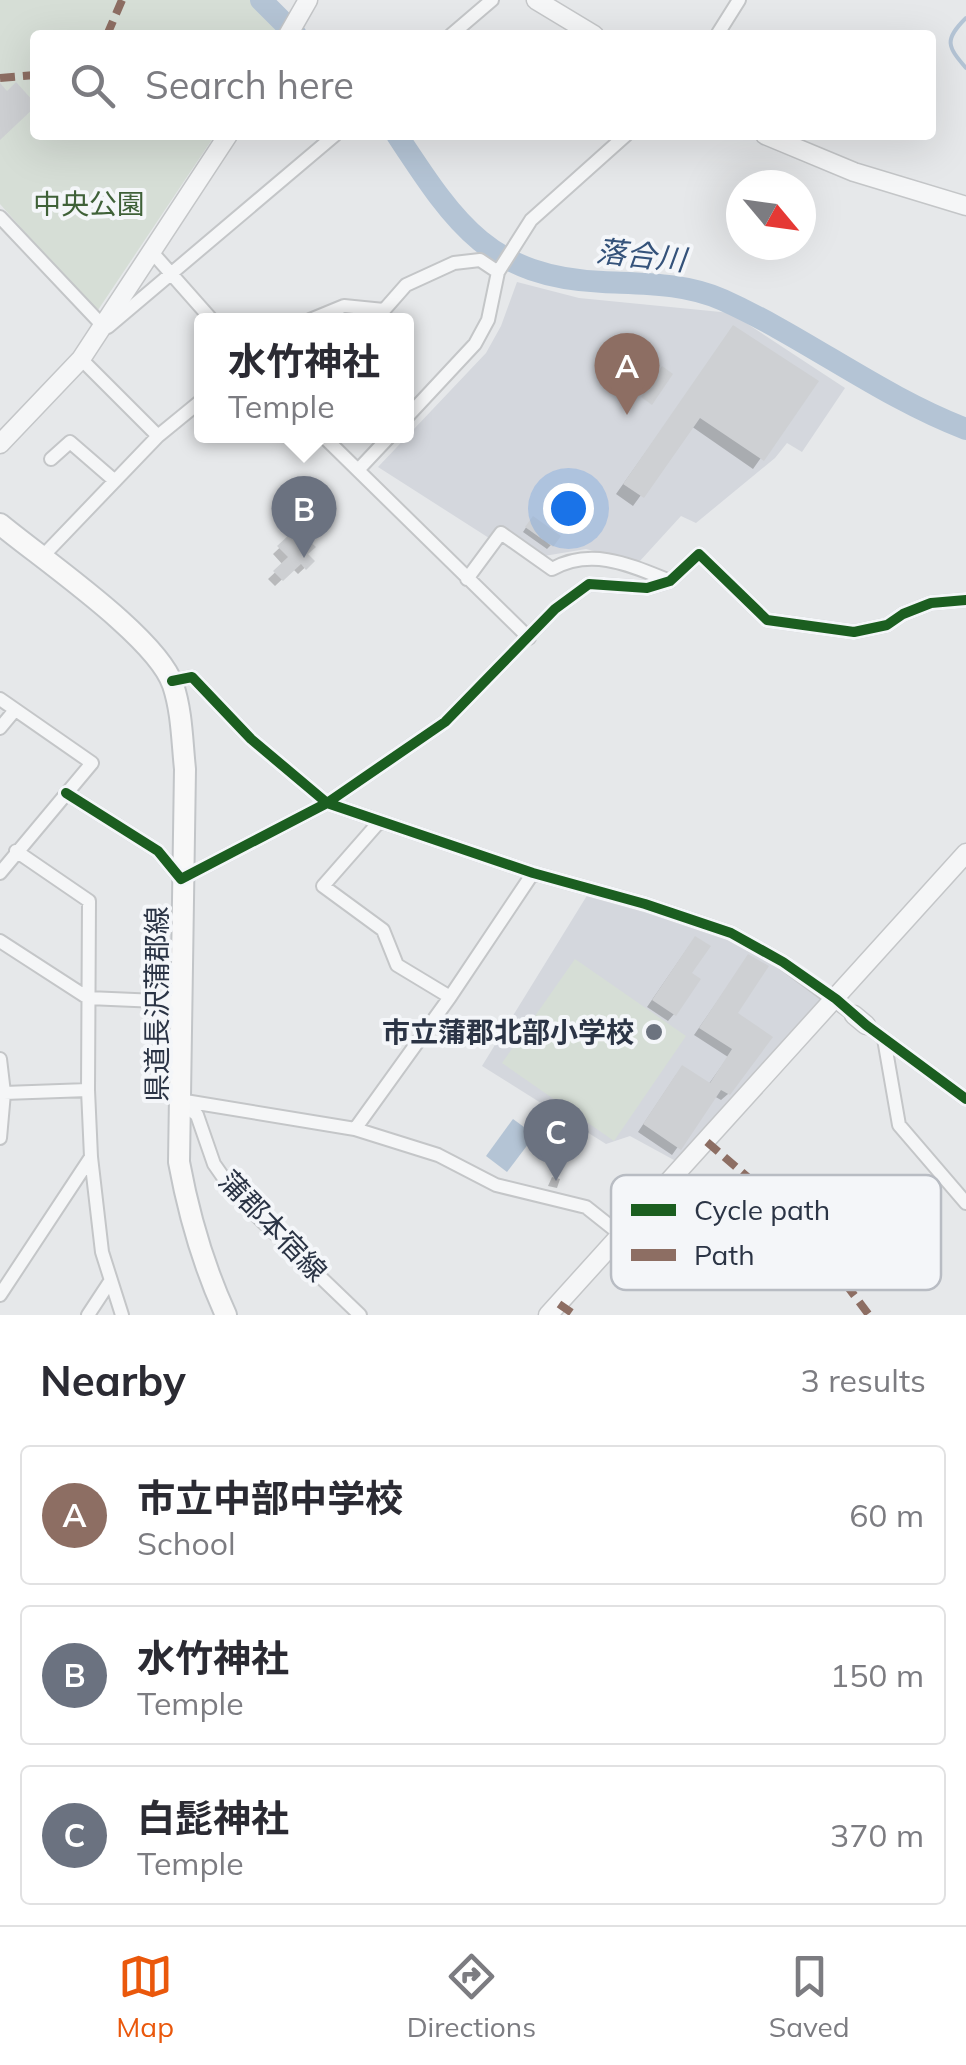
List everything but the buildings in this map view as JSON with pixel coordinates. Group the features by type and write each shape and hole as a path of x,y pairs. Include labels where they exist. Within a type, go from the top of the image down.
{"main road":[{"name":"県道長沢蒲郡線","path":"0,524 135,632 172,682 185,769 179,1162 203,1264 226,1315"}],"street":[{"path":"292,28 308,0"},
{"path":"458,30 492,0"},
{"path":"536,0 586,30"},
{"path":"720,30 739,0"},
{"path":"0,444 81,359 225,140"},
{"path":"99,332 329,140"},
{"path":"414,409 475,344 488,320 499,270 531,220 620,140"},
{"path":"777,140 854,172 966,206"},
{"path":"0,216 99,332"},
{"path":"151,252 206,313"},
{"path":"327,313 344,306 384,310 406,284 454,263 480,260 499,270"},
{"path":"81,359 158,436"},
{"path":"41,558 158,436 194,407"},
{"path":"52,459 70,442 116,480"},
{"path":"329,443 530,638"},
{"path":"358,470 383,443"},
{"path":"467,579 501,533 552,569 570,559 587,556 632,566 670,581"},
{"path":"66,793 158,851 181,879 327,803 445,722 555,609 590,584 647,588 670,581 699,554 767,620 854,632 887,625 931,603 966,600"},
{"path":"172,682 192,677 252,739 327,803 533,873 731,933 783,962 836,999 966,1099"},
{"path":"0,699 92,763 0,872"},
{"path":"0,728 15,710"},
{"path":"380,821 323,886 382,930 398,964 450,997"},
{"path":"16,851 88,901 91,1157 102,1252 122,1315"},
{"path":"676,1175 966,854"},
{"path":"354,1129 450,997 533,873"},
{"path":"0,941 88,998 182,1002"},
{"path":"884,1039 899,1125 966,1203"},
{"path":"0,1059 4,1092 0,1138"},
{"path":"4,1092 88,1090"},
{"path":"179,1100 354,1129 438,1155 496,1184 586,1207 611,1227"},
{"name":"蒲郡本宿線","path":"179,1100 196,1115 214,1164 237,1197 360,1315"},
{"path":"0,1295 91,1157"},
{"path":"548,1315 611,1244"},
{"path":"88,1315 111,1280"}],"shaded area":[{"path":"517,282 579,298 731,313 845,388 802,452 787,443 775,458 696,523 681,516 639,562 586,549 544,556 500,526 489,538 378,467 401,443 414,443 414,429 486,353"},
{"name":"市立蒲郡北部小学校","path":"591,889 731,933 836,999 685,1166 630,1136 606,1144 482,1066"}],"green space":[{"name":"中央公園","path":"0,0 261,0 282,30 30,30 30,140 212,140 96,313 0,204"},
{"path":"575,959 686,1036 614,1141 502,1063"}],"water":[{"path":"513,1119 535,1135 507,1172 486,1156"}],"waterway":[{"name":"落合川","path":"261,0 291,30"},
{"path":"966,18 951,38 952,48 966,68"},
{"name":"落合川","path":"400,140 458,219 503,256 564,278 664,285 709,294 934,416 966,429"}],"marked path":[{"path":"109,30 122,0"},
{"path":"0,78 30,75"},
{"path":"707,1142 745,1175"},
{"path":"850,1290 869,1315"},
{"path":"559,1304 575,1315"}],"cycle path":[{"path":"66,793 158,851 181,879 327,803 445,722 555,609 589,584 647,588 670,581 699,554 767,620 854,632 887,625 931,603 966,600"},
{"path":"172,681 192,677 251,739 327,803 533,873 731,933 783,962 836,999 966,1099"}],"place":[{"name":"市立中部中学校","path":"627,415"},
{"name":"水竹神社","path":"304,558"},
{"name":"市立蒲郡北部小学校","path":"654,1032"},
{"name":"白髭神社","path":"556,1181"}]}
